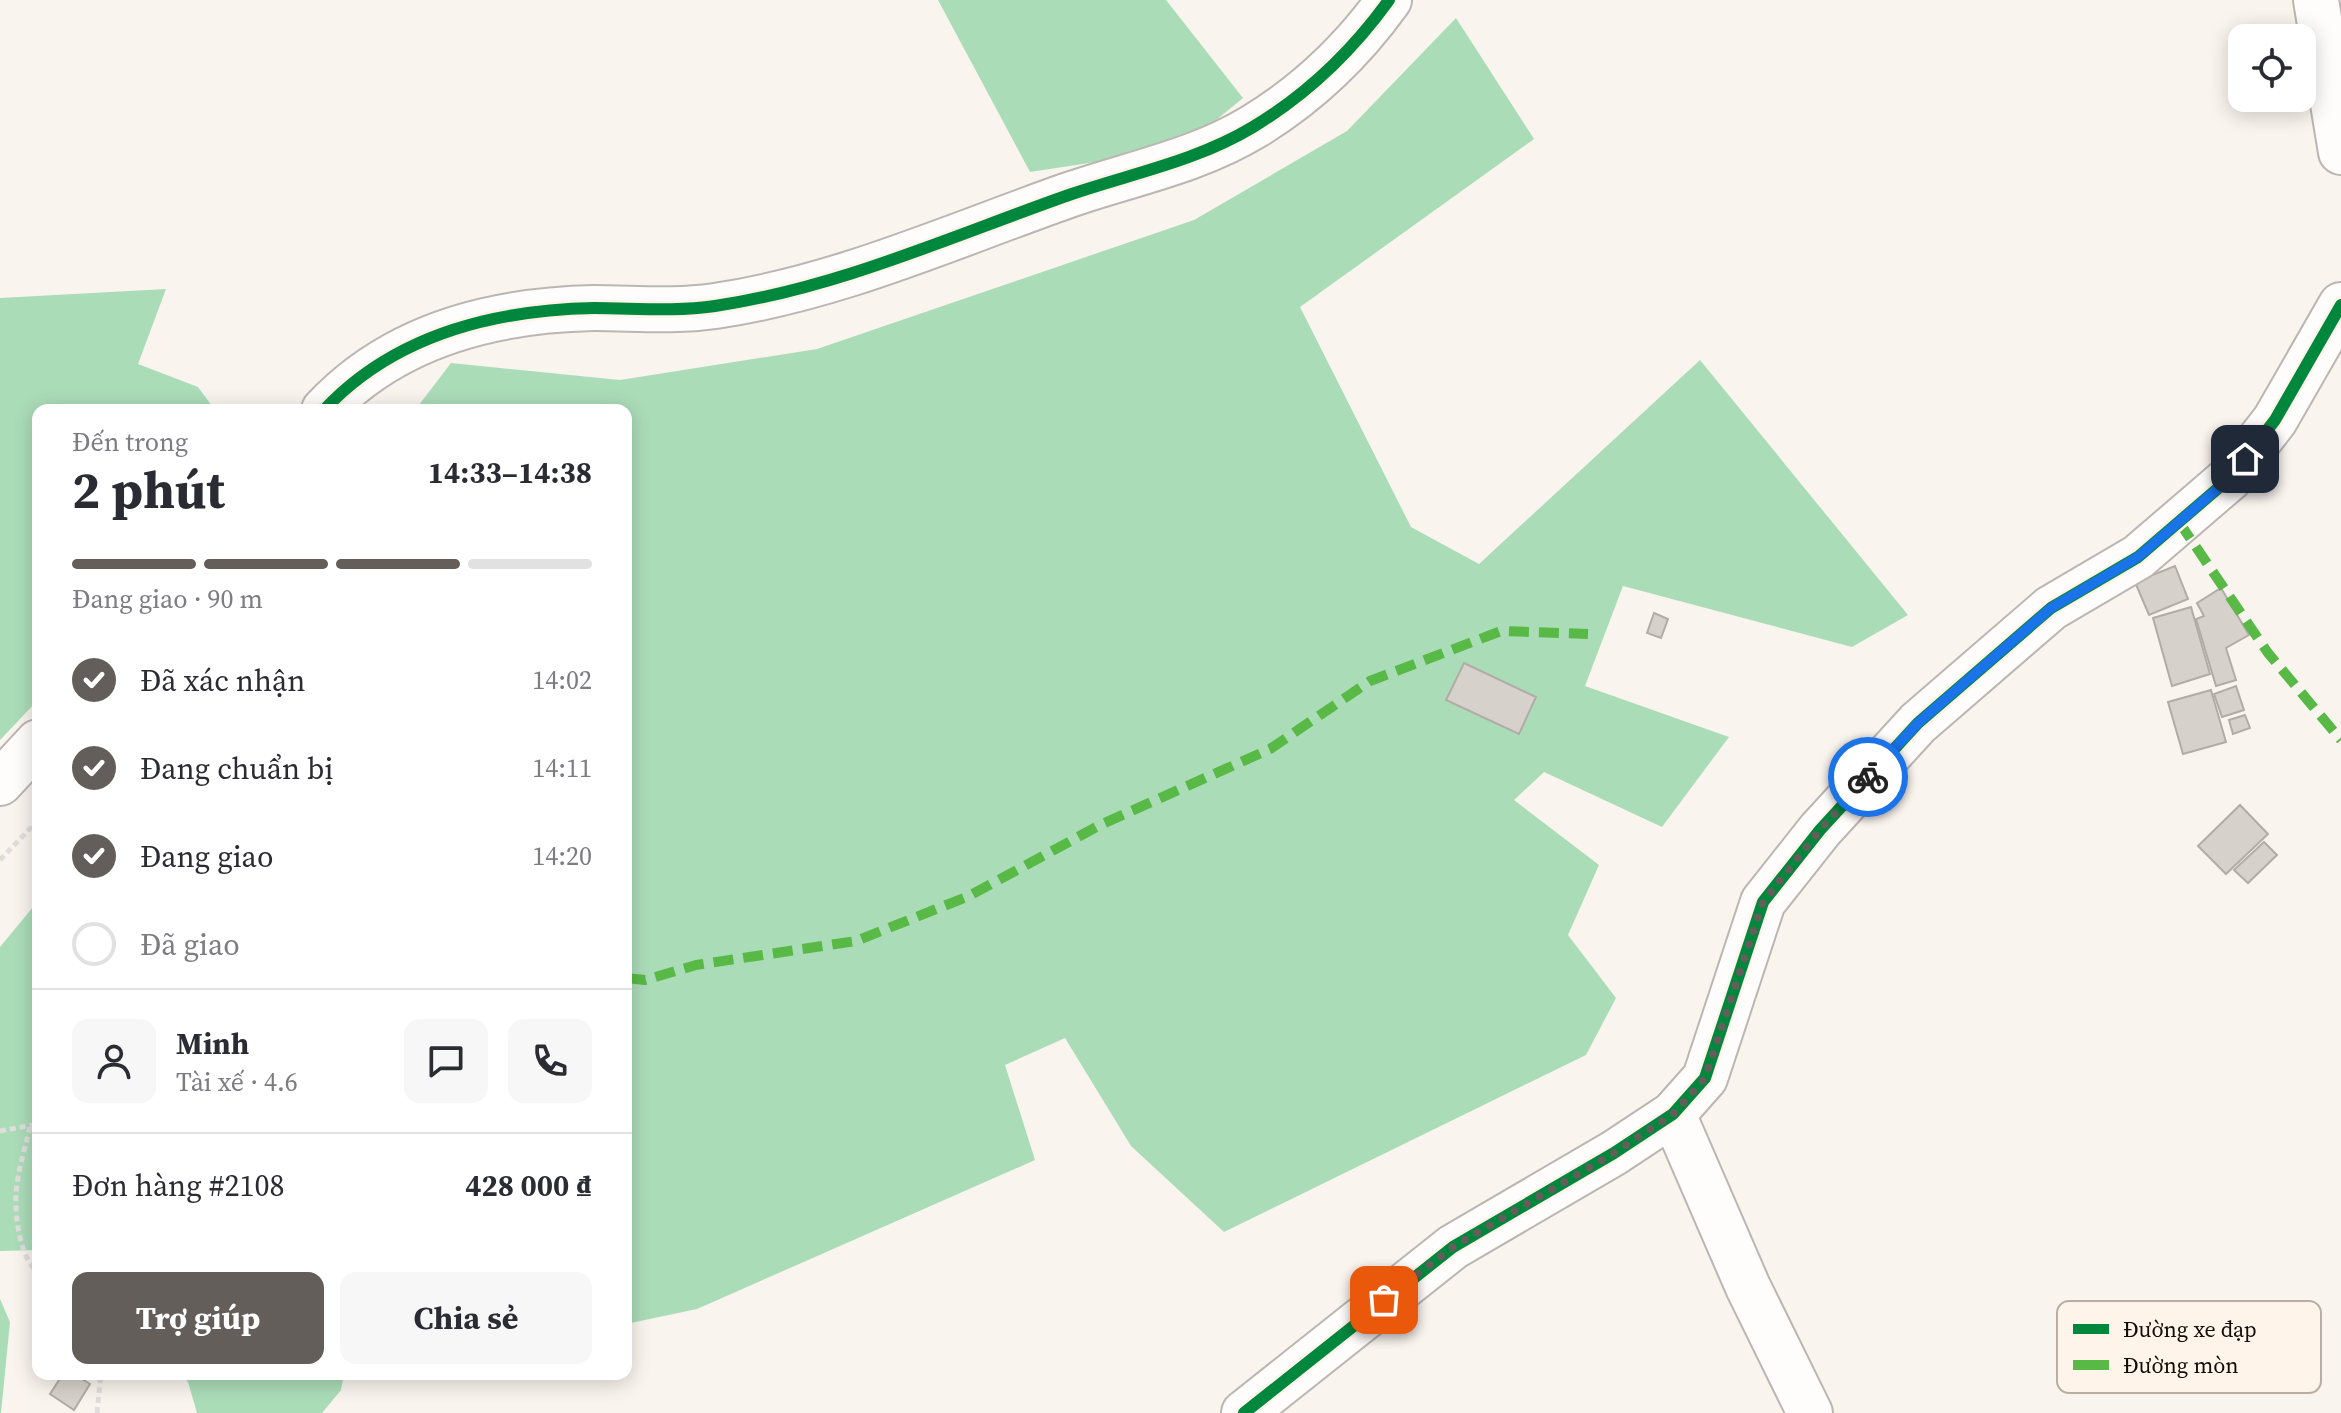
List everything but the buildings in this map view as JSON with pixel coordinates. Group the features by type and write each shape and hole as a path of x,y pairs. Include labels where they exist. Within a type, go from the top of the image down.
{"street":[{"path":"331,404 358,379 391,357 462,325 538,311 680,309 767,298 824,284 1077,193 1169,165 1253,127 1291,100 1353,44 1389,0"},
{"path":"2316,0 2341,152"},
{"path":"1244,1413 1453,1247 1614,1153 1673,1114 1705,1078 1763,902 1820,830 1918,723 2051,608 2138,557 2230,478 2275,420 2341,305"},
{"path":"0,783 32,748"},
{"path":"1673,1114 1748,1287 1810,1413"}],"path":[{"path":"0,860 32,826"},
{"path":"0,1131 30,1127 16,1196 21,1239 32,1268"},
{"path":"97,1413 100,1380"}],"green space":[{"path":"938,0 1166,0 1243,98 1181,149 1030,172"},
{"path":"1456,18 1534,139 1300,307 1411,527 1479,564 1700,360 1908,615 1852,647 1623,586 1585,686 1729,737 1662,827 1544,772 1514,800 1599,865 1568,935 1616,998 1586,1055 1224,1232 1131,1146 1065,1038 1005,1065 1035,1160 697,1309 632,1323 632,404 420,404 451,363 620,380 817,349 1194,220 1347,131"},
{"path":"166,289 138,364 198,387 211,404 32,404 32,706 0,740 0,298"},
{"path":"32,908 32,1250 0,1251 0,947"},
{"path":"0,1299 10,1322 1,1413 0,1413"},
{"path":"186,1380 343,1380 341,1390 322,1413 197,1413"}],"marked path":[{"path":"2179,522 2268,653 2341,740"},
{"path":"632,979 645,980 696,965 856,941 969,896 1100,825 1270,749 1370,681 1501,631 1588,634"}],"cycle path":[{"path":"330,404 382,362 448,331 483,321 557,310 684,309 760,298 849,274 1066,196 1185,158 1231,139 1292,101 1344,54 1389,0"},
{"path":"1244,1413 1453,1247 1614,1153 1673,1114 1705,1078 1763,902 1820,830 1918,723 2051,608 2138,557 2230,478 2275,420 2341,305"}],"way so far":[{"path":"1384,1300 1453,1247 1614,1153 1673,1114 1705,1078 1763,902 1820,830 1868,777"}],"route":[{"path":"1868,777 1918,723 2051,608 2138,557 2230,478 2245,459"}]}
